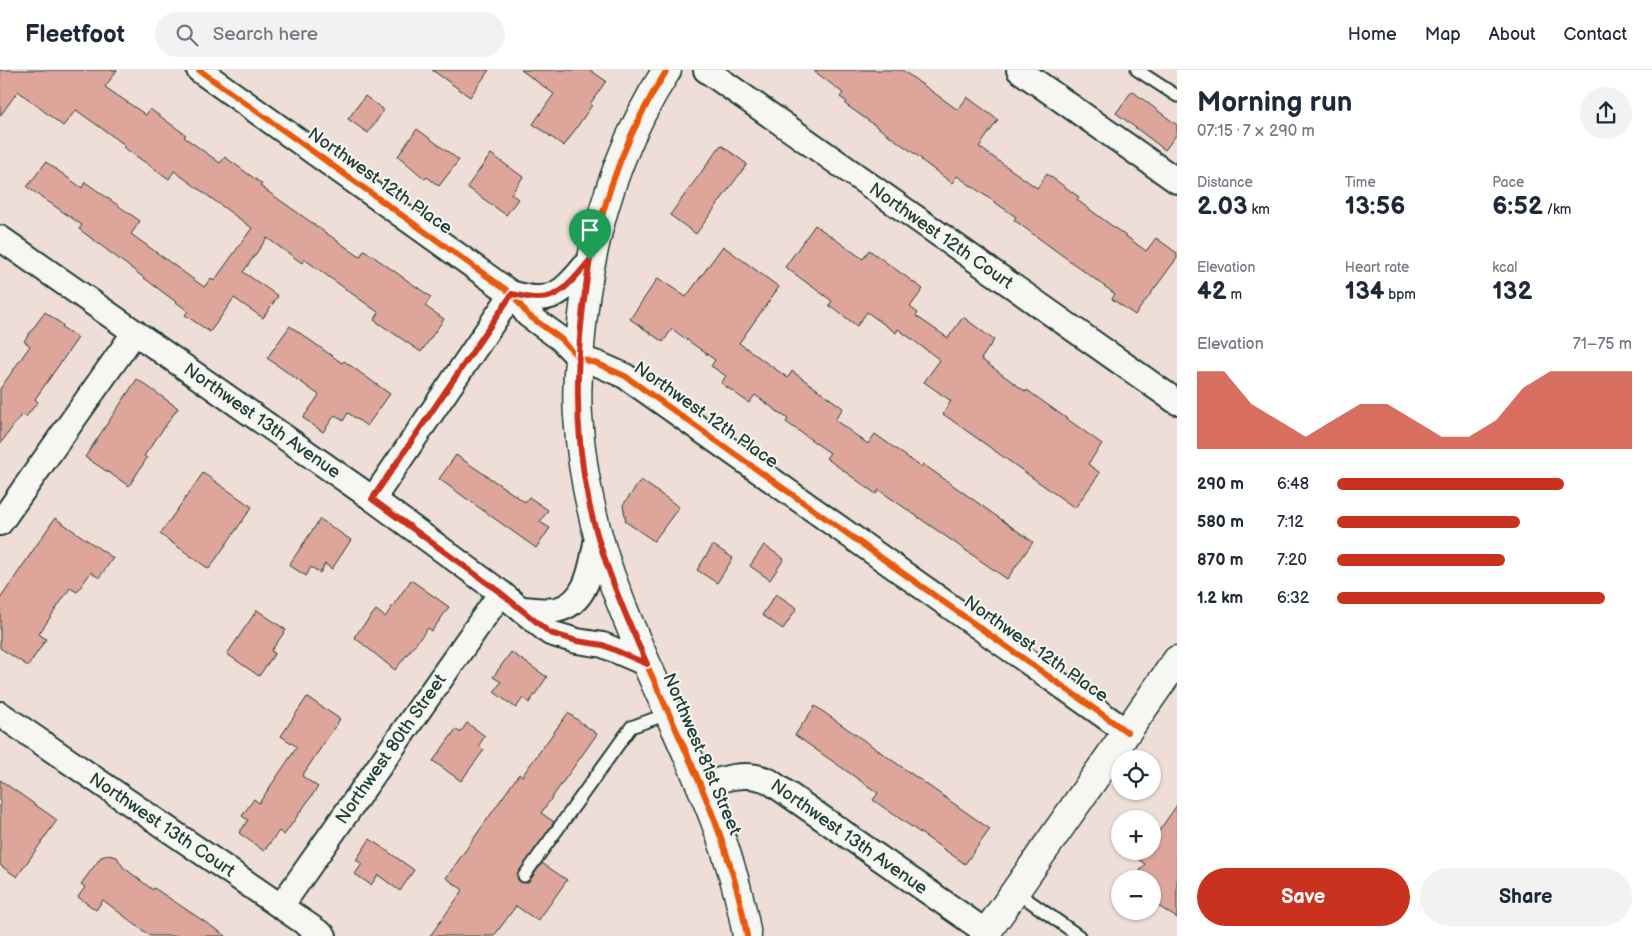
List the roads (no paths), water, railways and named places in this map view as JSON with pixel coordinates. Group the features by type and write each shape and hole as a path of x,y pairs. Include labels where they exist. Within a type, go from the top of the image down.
{"main road":[{"name":"Northwest 81st Street","path":"667,70 633,132 618,168 590,260 584,294 579,358 578,414 580,444 590,504 619,599 702,786 729,859 747,936"},
{"path":"985,934 1177,660"}],"street":[{"name":"Northwest 12th Place","path":"199,70 512,294 528,316 561,339 579,358 625,376 1127,732"},
{"name":"Northwest 12th Court","path":"706,70 1177,402"},
{"path":"1019,70 1177,181"},
{"name":"Northwest 13th Avenue","path":"0,238 372,499 501,593 550,633 577,641 603,645 647,664"},
{"name":"Northwest 12th Place","path":"512,294 535,298 550,297 565,288 590,260"},
{"path":"372,499 512,294"},
{"path":"0,523 135,332"},
{"path":"521,609 555,611 568,606 579,598 586,584 598,534"},
{"name":"Northwest 80th Street","path":"281,906 501,593"},
{"name":"Northwest 13th Court","path":"0,714 324,936"},
{"name":"Northwest 13th Avenue","path":"702,786 726,778 741,776 756,776 769,781 985,934"}],"lane":[{"path":"1137,70 1177,96"},
{"path":"524,876 631,727 670,713"},
{"path":"1015,891 1079,936"}]}
